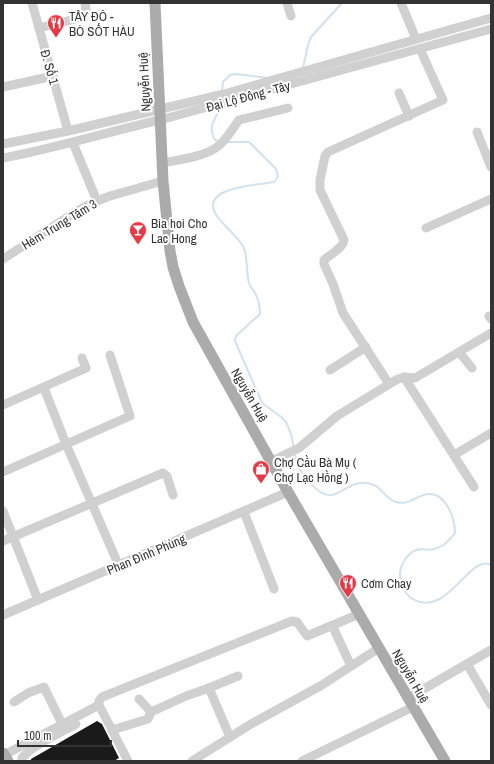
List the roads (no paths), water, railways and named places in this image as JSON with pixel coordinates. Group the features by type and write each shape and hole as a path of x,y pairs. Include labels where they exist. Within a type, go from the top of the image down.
{"main road":[{"name":"Nguyễn Huệ","path":"155,3 163,181 173,267 187,309 288,492 445,761"}],"street":[{"name":"Đ. Số 1","path":"32,3 68,131"},
{"path":"39,28 79,18 86,10 85,3"},
{"path":"287,3 291,16"},
{"path":"402,3 416,39"},
{"name":"Đại Lộ Đông - Tây","path":"3,158 73,143 134,126 160,115 221,95 491,18"},
{"name":"Đại Lộ Đông - Tây","path":"3,144 160,115 420,49 491,29"},
{"path":"389,384 343,313 334,284 324,264 324,260 344,242 320,190 320,180 325,156 328,152 443,100 420,49"},
{"path":"3,87 53,76"},
{"path":"399,94 409,116"},
{"path":"162,163 196,156 217,148 239,120 288,108"},
{"path":"477,132 491,167"},
{"path":"73,143 97,201"},
{"name":"Hẻm Trung Tâm 3","path":"3,259 74,212 110,196 163,181"},
{"path":"426,228 491,199"},
{"path":"272,461 299,448 337,416 389,384 404,377 415,378 491,333"},
{"path":"330,370 366,347"},
{"path":"459,352 472,368"},
{"path":"3,472 130,416 110,355"},
{"path":"3,405 84,370 86,368 82,358"},
{"path":"404,377 474,487"},
{"path":"44,388 66,444 119,566"},
{"path":"454,455 491,433"},
{"path":"3,541 163,473 166,476 173,495"},
{"name":"Phan Đình Phùng","path":"3,615 288,492"},
{"path":"3,511 38,600"},
{"path":"244,512 274,589"},
{"path":"5,756 101,701 292,621 297,622 307,636 359,614"},
{"path":"332,625 352,666"},
{"path":"192,761 261,718 322,685 379,648"},
{"path":"302,761 410,703 467,664 491,650"},
{"path":"467,664 491,705"},
{"path":"112,730 148,719 151,712 186,696 238,676"},
{"path":"14,702 28,693 44,687 62,724"},
{"path":"209,688 230,737"},
{"path":"139,699 151,712"},
{"path":"101,701 112,730 128,761"},
{"path":"22,761 22,756 31,749 76,724"}],"waterway":[{"path":"303,68 311,37 342,3"},
{"path":"222,91 223,82 230,75 236,74 268,78"},
{"path":"219,141 215,140 212,127 220,107"},
{"path":"227,142 249,142 276,169 278,177 274,182 244,186 222,193 215,199 213,206 217,216 237,238 245,250 249,283 256,296 259,306 260,314 236,336 235,341 262,403 286,422 291,434 294,448"},
{"path":"295,452 295,458 301,472 321,493 332,495 352,485 366,483 376,486 396,502 405,503 428,494 440,497 444,502 451,514 455,527 455,533 449,541 441,547 432,550 416,550 412,552 403,562 400,576 404,590 411,598 424,603 436,601 446,595 474,568 483,564 491,565"}],"place":[{"name":"TÂY ĐÔ - BÒ SỐT HÀU","path":"56,38"},
{"name":"Bia hoi Cho Lac Hong","path":"138,245"},
{"name":"Chợ Cầu Bà Mụ ( Chợ Lạc Hồng )","path":"261,484"},
{"name":"Cơm Chay","path":"348,598"}]}
